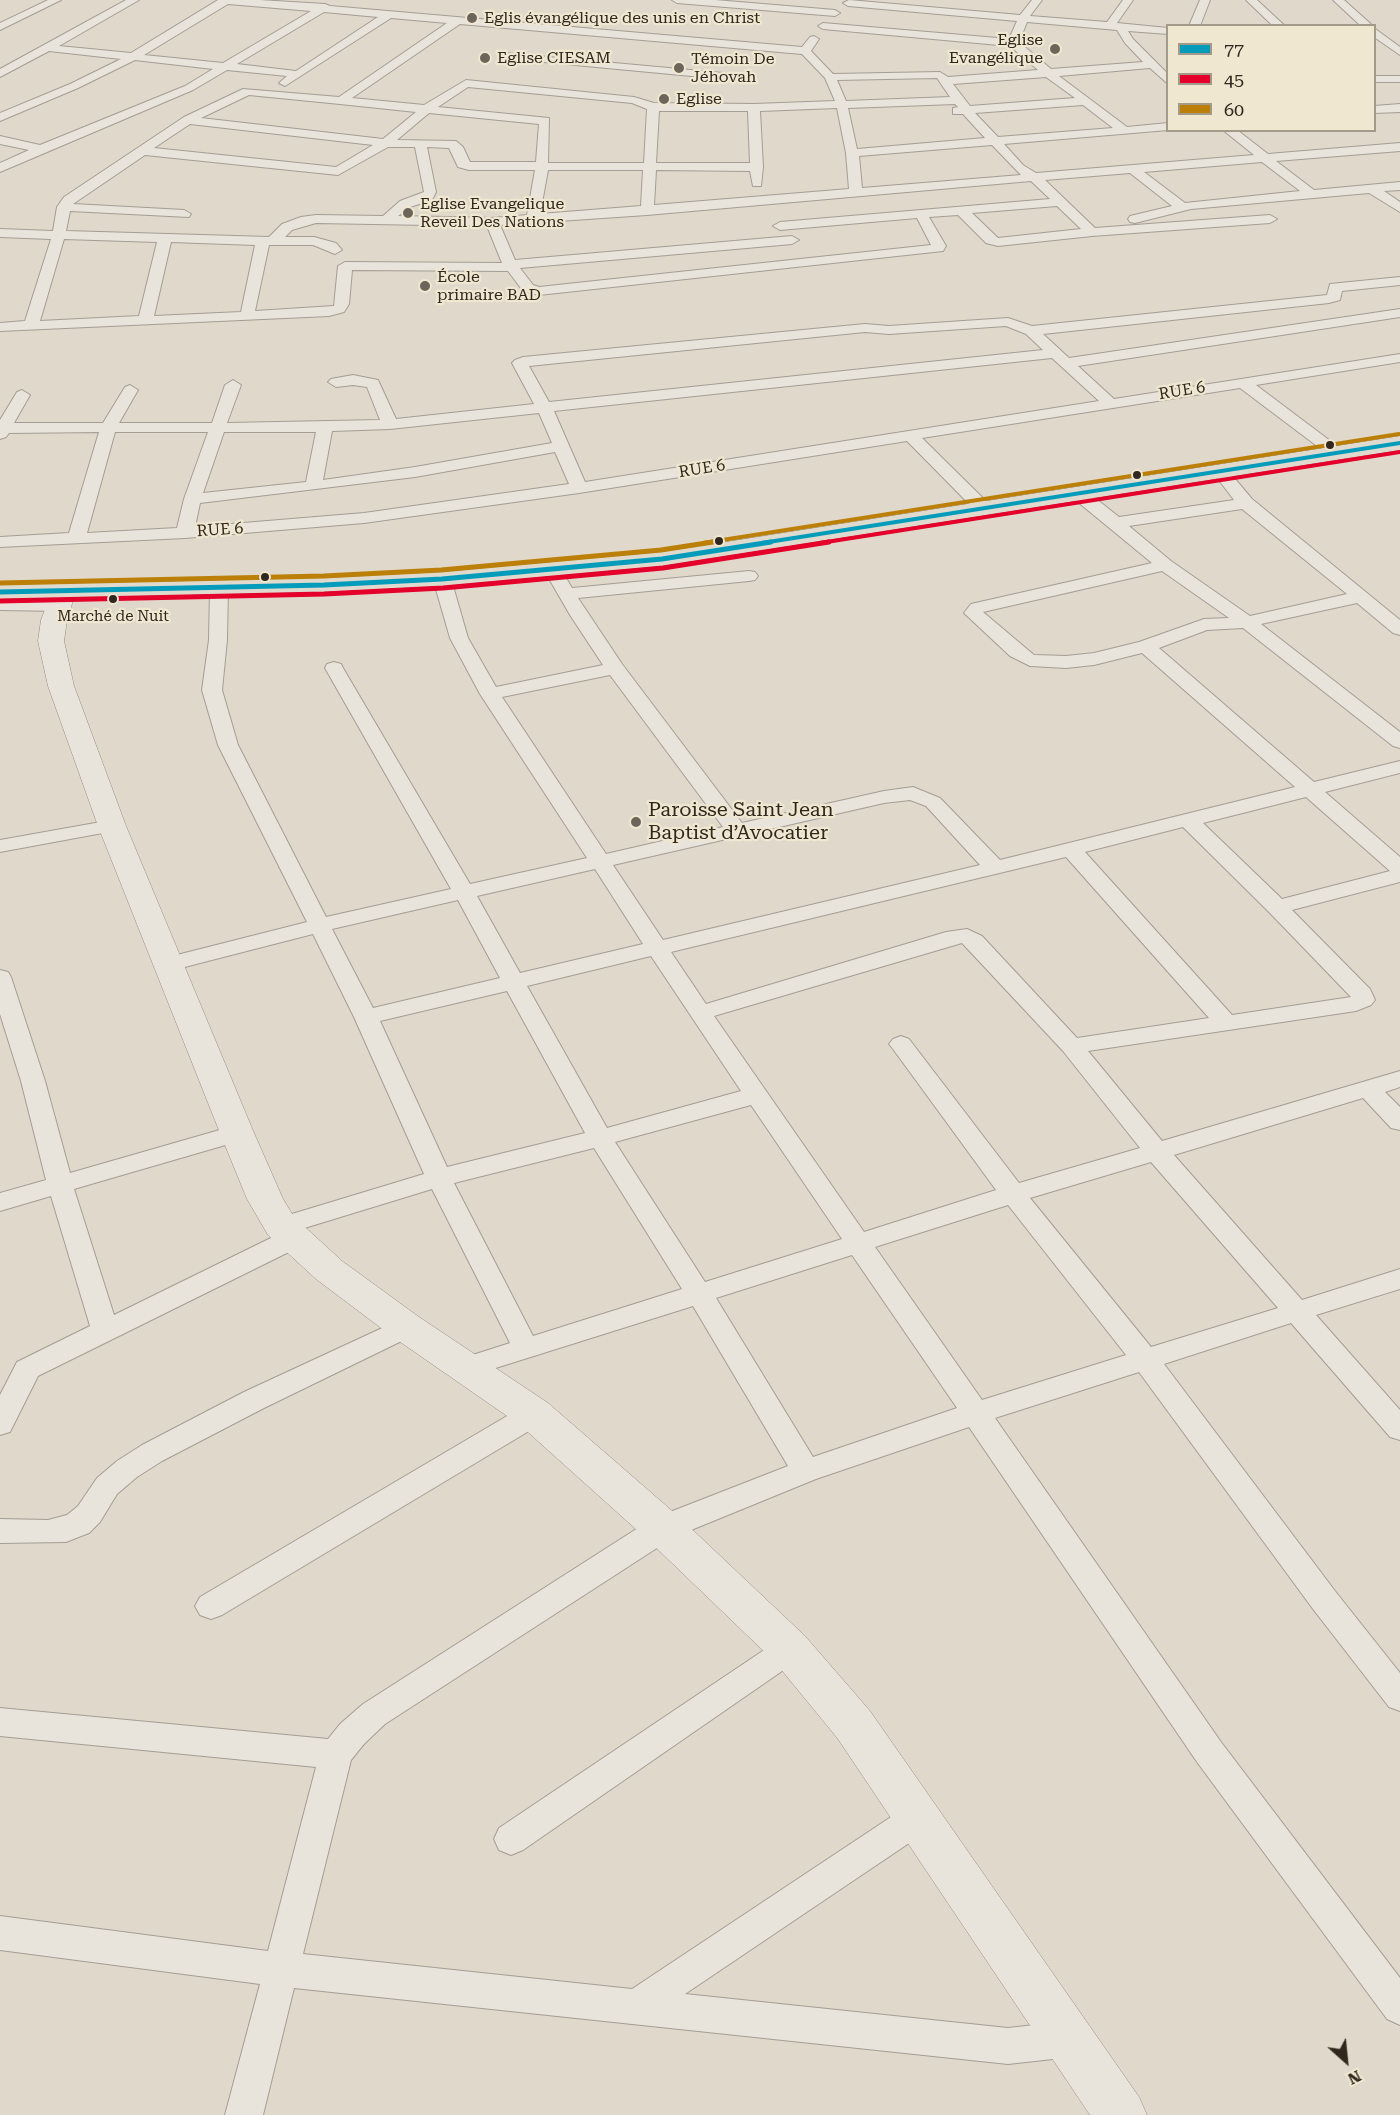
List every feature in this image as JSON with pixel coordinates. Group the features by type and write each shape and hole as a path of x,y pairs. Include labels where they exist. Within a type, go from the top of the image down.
{"main road":[{"path":"0,592 62,598 219,588 442,579 662,559 1400,430"},
{"path":"0,575 324,570 543,557 652,546 978,503 1079,494 1400,443"}],"street":[{"path":"0,27 56,0"},
{"path":"0,74 134,0"},
{"path":"0,117 74,86 131,58 225,0 457,21 530,36 805,51 830,77 842,105 852,119 852,153 856,193"},
{"path":"0,168 40,149 189,88 335,0"},
{"path":"677,0 835,13"},
{"path":"935,10 944,0"},
{"path":"1013,43 1023,18 1037,0"},
{"path":"1115,26 1128,0"},
{"path":"1195,24 1205,0"},
{"path":"1251,0 1278,24"},
{"path":"1338,0 1366,24"},
{"path":"805,51 823,26 849,1 1166,31"},
{"path":"269,94 388,15"},
{"path":"340,101 457,21"},
{"path":"823,26 1013,43 1125,131"},
{"path":"1115,26 1166,80"},
{"path":"1376,29 1392,27"},
{"path":"1376,31 1400,52"},
{"path":"144,151 338,171 386,142 425,110 495,63 530,36"},
{"path":"50,48 296,74"},
{"path":"945,81 1166,59"},
{"path":"495,63 645,86"},
{"path":"830,77 940,75 962,105 1018,168 1036,179 1058,202 1099,232"},
{"path":"465,83 645,86 734,77"},
{"path":"1376,79 1400,79"},
{"path":"645,86 653,107 647,211"},
{"path":"31,325 59,234 64,207 69,200 188,120 241,93 545,122 542,166 533,219"},
{"path":"653,107 754,108 1086,101"},
{"path":"0,105 20,108"},
{"path":"912,115 962,105"},
{"path":"754,108 757,167 769,213 811,262"},
{"path":"1376,110 1400,108"},
{"path":"188,120 386,142 456,145 464,165 757,167"},
{"path":"852,153 1166,127"},
{"path":"1232,132 1311,194"},
{"path":"0,140 40,149"},
{"path":"386,220 405,204 428,197 430,192 420,144"},
{"path":"769,213 856,193 1400,147"},
{"path":"1134,170 1181,206"},
{"path":"1099,232 1109,226 1181,206 1400,186"},
{"path":"1371,189 1398,206"},
{"path":"961,210 991,240 998,242 1099,232 1274,222 1248,200"},
{"path":"247,317 268,241 287,227 301,221 348,219 492,222 647,211 921,214 1058,202"},
{"path":"64,207 184,214"},
{"path":"492,222 511,266 528,288 539,291 938,249 939,246 921,214"},
{"path":"0,234 314,242 333,248 348,219"},
{"path":"145,321 165,238"},
{"path":"0,327 329,312 339,309 342,304 343,267 349,265 511,266 792,240"},
{"path":"1031,331 1329,299 1335,297 1335,287 1400,281"},
{"path":"1,430 390,424 1060,358 1400,313"},
{"path":"579,488 545,409 520,363 865,328 889,330 1008,322 1031,331 1110,403"},
{"name":"RUE 6","path":"0,542 185,533 364,518 579,488 1400,358"},
{"path":"336,382 352,380 373,383 390,424"},
{"path":"1242,382 1323,443"},
{"path":"185,533 192,498 233,385"},
{"path":"77,537 110,427 130,390"},
{"path":"1,430 22,395"},
{"path":"315,486 325,426"},
{"path":"911,436 978,503"},
{"path":"192,498 315,486 561,446"},
{"path":"1220,471 1246,503 1400,629"},
{"path":"1079,494 1165,565 1246,622 1400,742"},
{"path":"1115,523 1246,503"},
{"path":"1165,565 977,608 973,613 1017,652 1030,660 1066,662 1094,659 1146,646 1204,625 1246,622 1359,597"},
{"path":"553,570 615,668 736,830"},
{"path":"567,594 749,576"},
{"path":"442,579 459,638 490,694 657,949 758,1095 857,1245 976,1413 1209,1752 1400,2007"},
{"path":"219,588 218,640 212,690 228,745 366,1017 439,1178 526,1348"},
{"path":"0,605 62,598 54,620 51,641 56,666 112,826 265,1199 287,1232 329,1270 406,1327 534,1414 663,1528 790,1649 854,1725 1121,2115"},
{"path":"1146,646 1400,868"},
{"path":"334,668 465,894 600,1138 700,1295 806,1472"},
{"path":"490,694 615,668"},
{"path":"366,1017 1072,850 1400,767"},
{"path":"169,964 320,925 602,863 884,797 913,793 933,802 995,868"},
{"path":"1071,1046 1356,1004 1364,1000 1362,994 1277,907 1188,820"},
{"path":"0,846 112,826"},
{"path":"1072,850 1226,1023"},
{"path":"1277,907 1400,874"},
{"path":"700,1013 954,937 967,936 1071,1046 1157,1152 1400,1429"},
{"path":"0,977 33,1081 60,1184 105,1330"},
{"path":"901,1044 1013,1194 1146,1361 1324,1600 1400,1697"},
{"path":"467,1367 1013,1194 1400,1079"},
{"path":"1367,1088 1400,1122"},
{"path":"0,1424 9,1384 33,1365 105,1330 287,1232 439,1178 600,1138 758,1095"},
{"path":"0,1202 237,1133"},
{"path":"244,2115 279,1969 336,1754 352,1734 374,1714 663,1528 806,1472 976,1413 1400,1279"},
{"path":"0,1531 48,1532 66,1530 78,1524 89,1514 107,1486 127,1469 152,1453 254,1400 406,1327"},
{"path":"211,1606 534,1414"},
{"path":"511,1839 790,1649"},
{"path":"0,1722 336,1754"},
{"path":"637,2006 918,1818"},
{"path":"0,1933 279,1969 1008,2046 1071,2039"}],"transit line":[{"name":"60","path":"0,583 324,576 441,570 661,550 1399,434"},
{"name":"77","path":"0,592 324,585 442,579 662,559 1400,443"},
{"name":"45","path":"0,601 324,594 443,588 663,568 1400,452"}],"place":[{"name":"Eglis évangélique des unis en Christ","path":"472,18"},
{"name":"Eglise Evangélique","path":"1055,49"},
{"name":"Eglise CIESAM","path":"485,58"},
{"name":"Témoin De Jéhovah","path":"679,68"},
{"name":"Eglise","path":"664,99"},
{"name":"Eglise Evangelique Reveil Des Nations","path":"408,213"},
{"name":"École primaire BAD","path":"425,286"},
{"name":"Marché de Nuit","path":"113,599"},
{"name":"Paroisse Saint Jean Baptist d’Avocatier","path":"636,822"}]}
